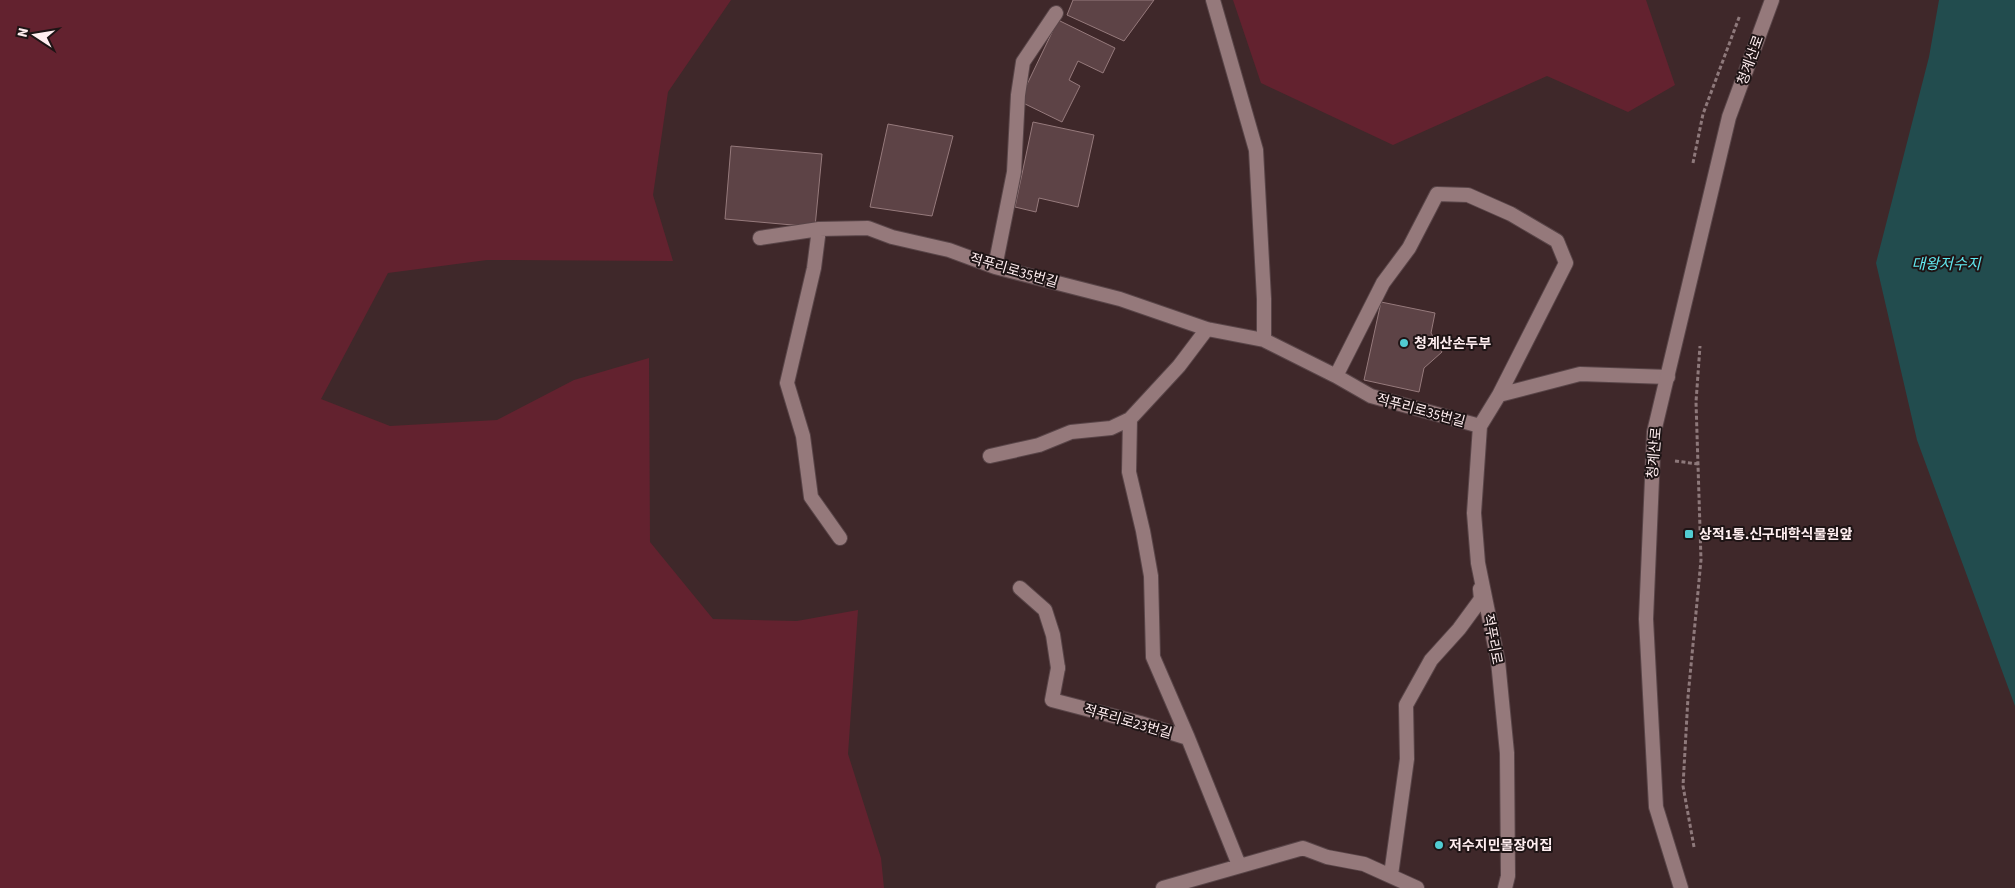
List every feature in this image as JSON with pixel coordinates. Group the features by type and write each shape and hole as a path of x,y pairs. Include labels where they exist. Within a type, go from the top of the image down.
{"street":[{"path":"1213,0 1256,150 1264,299 1264,340"},
{"name":"청계산로","path":"1681,888 1656,807 1646,618 1654,432 1729,117 1772,0"},
{"path":"995,267 1014,172 1018,95 1023,62 1056,13"},
{"name":"적푸리로","path":"1336,376 1384,284 1409,248 1437,194 1468,195 1511,214 1557,241 1566,263 1500,395 1480,426 1474,513 1478,563 1498,661 1507,753 1508,876 1505,888"},
{"name":"적푸리로35번길","path":"760,238 819,229 868,228 892,237 949,250 995,267 1120,299 1206,329 1264,340 1371,396 1480,426"},
{"path":"819,229 814,268 787,383 803,436 812,496 840,538"},
{"path":"990,456 1039,445 1070,432 1111,428 1130,419 1179,366 1206,329"},
{"path":"1500,395 1580,374 1668,377"},
{"path":"1130,419 1129,472 1151,576 1153,657 1188,738"},
{"path":"1391,875 1407,759 1406,705 1431,660 1459,629 1480,599 1478,563"},
{"name":"적푸리로23번길","path":"1020,588 1045,610 1053,635 1058,668 1052,700 1140,723 1188,738 1239,865"},
{"path":"1163,888 1303,848 1327,857 1364,864 1417,888"}],"path":[{"path":"1695,851 1682,786 1701,560 1696,402 1700,345"}],"shaded area":[{"path":"0,0 731,0 668,92 653,195 673,261 487,260 388,273 321,399 390,426 497,420 574,380 649,358 650,542 713,619 797,621 858,610 848,754 881,858 884,888 0,888"},
{"path":"1233,0 1646,0 1675,85 1628,112 1547,76 1393,145 1261,83"}],"water":[{"name":"대왕저수지","path":"1939,0 2015,0 2015,706 1917,440 1876,263 1929,57"}],"building":[{"path":"1073,0 1154,0 1124,41 1067,15"},
{"path":"1058,20 1115,48 1103,73 1078,61 1069,80 1080,86 1062,122 1019,101"},
{"path":"1033,122 1094,135 1078,207 1039,198 1036,212 1015,207"},
{"path":"888,124 953,136 932,216 870,207"},
{"path":"731,146 822,154 815,227 725,219"},
{"name":"청계산손두부","path":"1381,302 1435,313 1431,333 1442,352 1424,368 1419,392 1364,380"}],"place":[{"name":"청계산손두부","path":"1404,343"},
{"name":"상적1통.신구대학식물원앞","path":"1689,534"},
{"name":"저수지민물장어집","path":"1439,845"}]}
